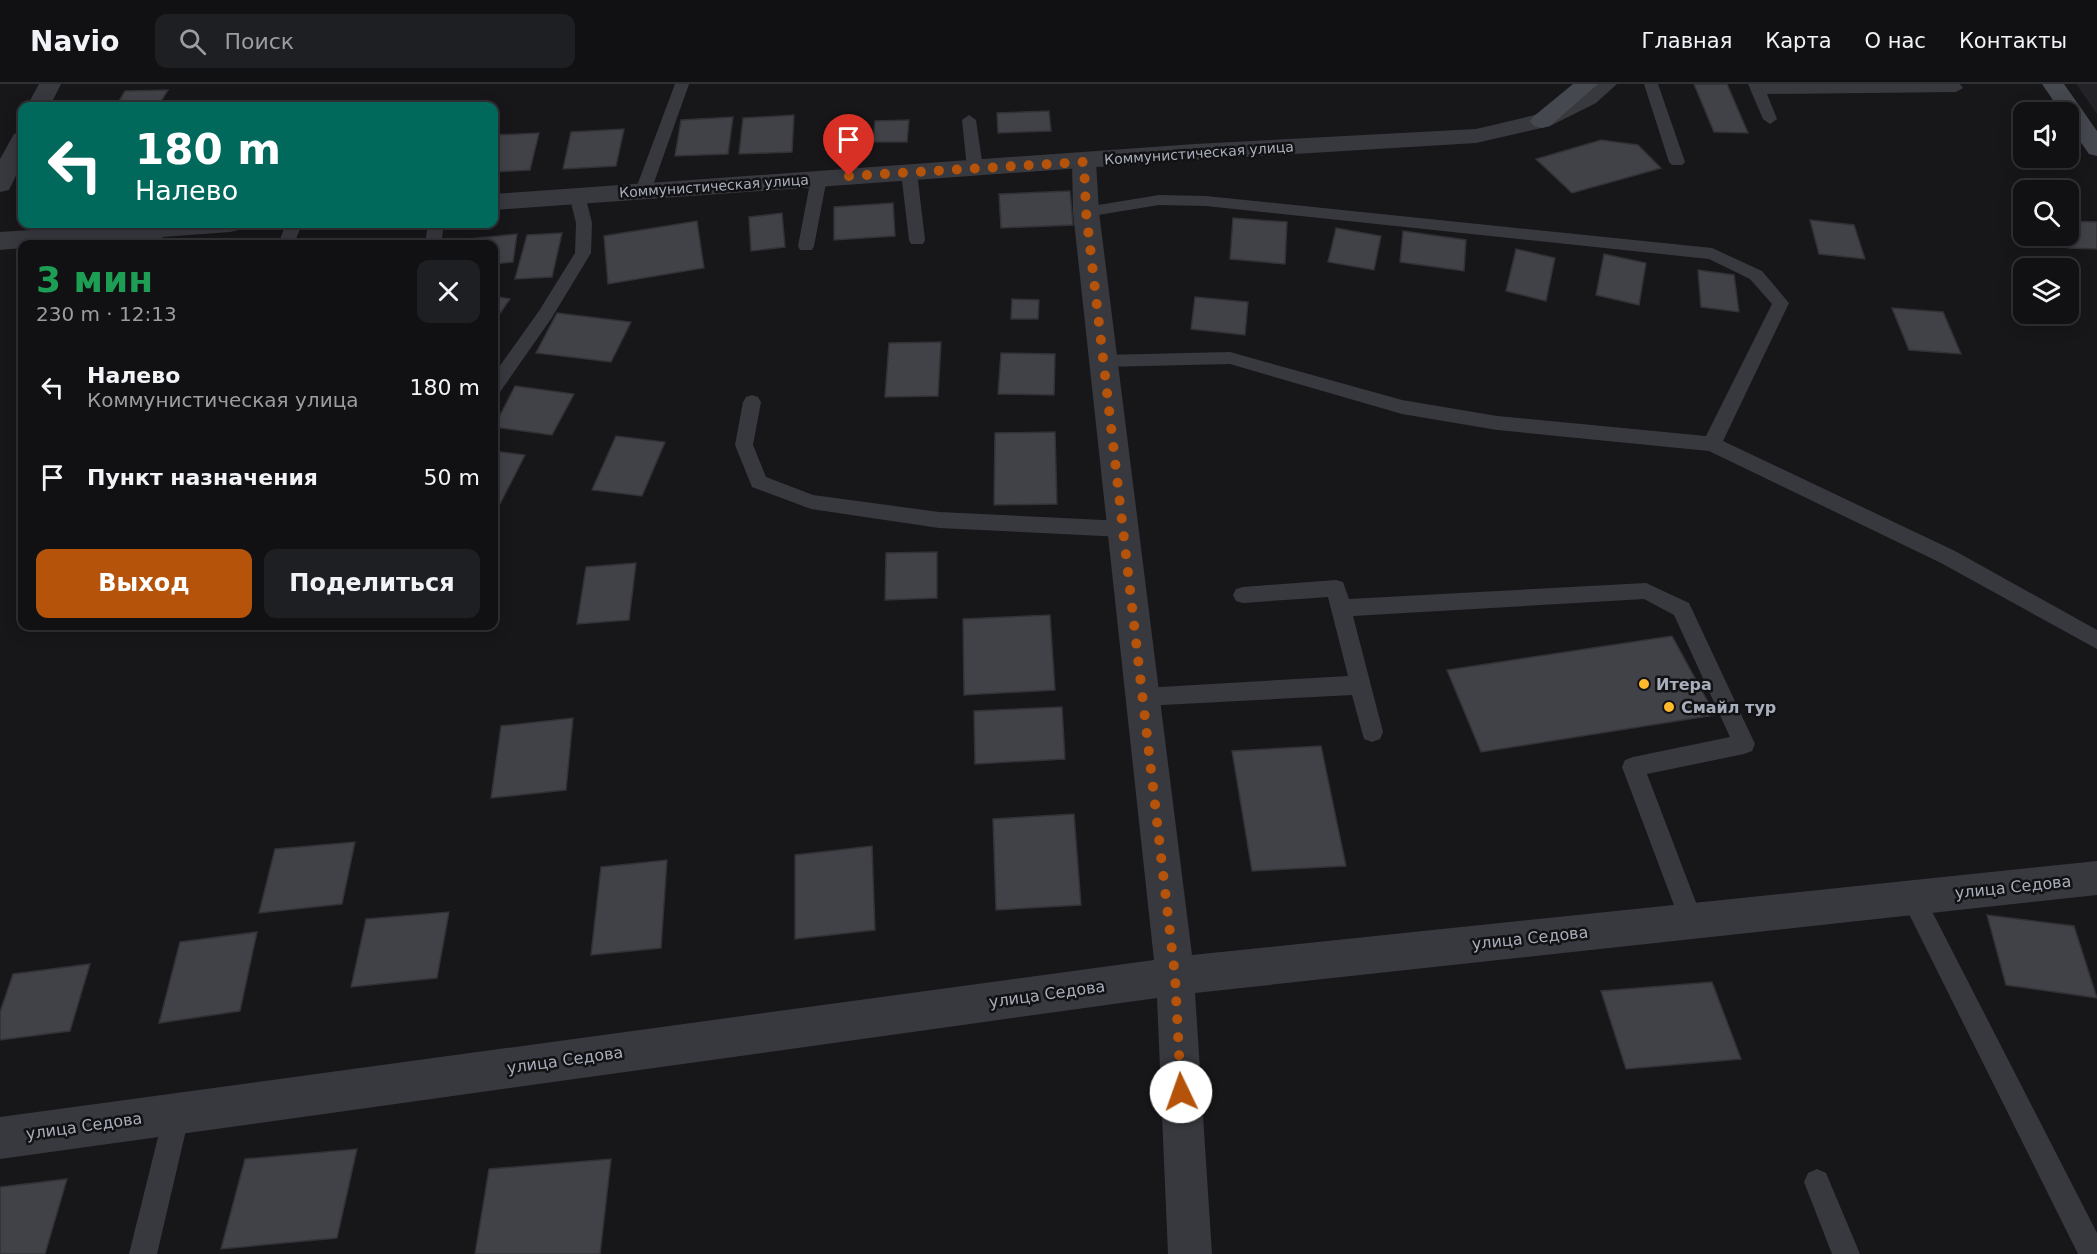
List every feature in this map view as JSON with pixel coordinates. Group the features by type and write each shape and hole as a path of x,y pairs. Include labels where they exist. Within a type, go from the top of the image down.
{"main road":[{"path":"1542,121 1587,84"},
{"path":"2053,84 2097,149"}],"street":[{"path":"41,102 50,84"},
{"name":"Коммунистическая улица","path":"498,202 819,178 1084,162 1195,152 1476,136 1542,121 1587,98 1606,84"},
{"path":"0,184 18,147"},
{"path":"1084,162 1086,212 1175,976 1190,1254"},
{"path":"39,240 155,237 187,228"},
{"path":"0,241 18,241"},
{"name":"улица Седова","path":"0,1138 1175,976 2097,878"}],"lane":[{"path":"643,191 682,84"},
{"path":"1652,84 1677,162"},
{"path":"1770,119 1757,87 1956,88 1953,84"},
{"path":"969,120 975,168"},
{"path":"848,131 849,176"},
{"path":"909,172 917,240"},
{"path":"806,246 819,178"},
{"path":"498,381 545,315 583,253 584,223 577,195"},
{"path":"1086,212 1159,200 1206,201 1712,254 1756,275 1781,303 1712,444"},
{"path":"1103,361 1230,358 1402,407 1497,423 1712,444 1948,557 2097,640"},
{"path":"752,402 744,445 759,482 811,502 939,520 1123,529"},
{"path":"1243,595 1336,588 1372,732"},
{"path":"1341,608 1646,591 1682,609 1743,744 1633,767 1691,921"},
{"path":"1143,698 1359,685"},
{"path":"1913,898 2093,1254"},
{"path":"143,1254 177,1113"},
{"path":"1817,1182 1846,1254"}],"shaded area":[{"path":"2076,84 2097,84 2097,114"}],"building":[{"path":"1694,84 1727,84 1748,133 1714,132"},
{"path":"168,90 160,102 118,102 125,91"},
{"path":"1049,111 1051,131 998,133 997,113"},
{"path":"794,115 792,152 739,154 743,118"},
{"path":"733,117 728,154 675,156 681,120"},
{"path":"909,120 907,142 873,142 875,121"},
{"path":"624,129 616,166 563,169 571,132"},
{"path":"539,133 530,170 498,172 498,135"},
{"path":"1601,140 1638,145 1661,168 1572,193 1536,159"},
{"path":"1070,191 1073,225 1001,228 999,194"},
{"path":"893,203 895,236 834,240 834,207"},
{"path":"782,213 785,247 751,251 749,217"},
{"path":"1233,218 1287,222 1285,264 1230,259"},
{"path":"1810,220 1854,225 1865,259 1819,254"},
{"path":"697,221 704,268 608,284 604,236"},
{"path":"2079,221 2097,222 2097,249 2068,248 2067,246 2079,246"},
{"path":"1336,228 1381,236 1374,270 1328,262"},
{"path":"1403,231 1466,240 1464,271 1400,262"},
{"path":"562,233 552,277 515,279 527,235"},
{"path":"517,234 513,262 498,264 498,240 460,240"},
{"path":"1516,249 1555,258 1546,301 1506,291"},
{"path":"1604,254 1646,263 1639,305 1596,295"},
{"path":"1698,270 1734,275 1739,312 1701,307"},
{"path":"498,297 510,299 498,316"},
{"path":"1195,297 1248,302 1245,335 1191,329"},
{"path":"1012,299 1039,300 1038,319 1011,319"},
{"path":"1892,308 1943,312 1961,354 1909,350"},
{"path":"557,313 631,322 611,362 536,353"},
{"path":"941,342 938,396 885,397 889,343"},
{"path":"1001,353 1055,354 1054,395 998,394"},
{"path":"515,386 574,394 552,435 498,428 498,419"},
{"path":"1055,432 1057,504 994,505 995,433"},
{"path":"616,436 665,442 642,496 592,490"},
{"path":"498,452 525,455 500,504 498,504"},
{"path":"937,552 937,598 885,600 886,553"},
{"path":"636,563 629,620 577,624 586,567"},
{"path":"1050,615 1055,690 964,695 963,619"},
{"path":"1672,636 1715,715 1481,752 1447,670"},
{"path":"1062,707 1065,759 975,764 974,711"},
{"path":"573,718 566,790 491,798 501,726"},
{"path":"1321,746 1346,866 1252,871 1232,751"},
{"path":"1074,814 1081,905 996,910 993,819"},
{"path":"355,842 342,904 259,913 275,849"},
{"path":"872,846 875,930 795,939 795,855"},
{"path":"667,860 661,948 591,955 601,867"},
{"path":"449,912 437,978 351,987 366,919"},
{"path":"1987,915 2074,926 2097,998 2006,985"},
{"path":"257,932 240,1011 159,1023 180,942"},
{"path":"90,964 70,1031 0,1040 0,1012 13,974"},
{"path":"1712,982 1741,1059 1626,1069 1601,991"},
{"path":"357,1149 337,1238 221,1249 245,1159"},
{"path":"611,1159 600,1254 475,1254 489,1169"},
{"path":"67,1179 45,1254 0,1254 0,1187"}],"place":[{"name":"Итера","path":"1644,684"},
{"name":"Смайл тур","path":"1669,707"}],"route":[{"path":"849,176 1084,162 1086,212 1175,976 1181,1092"}]}
